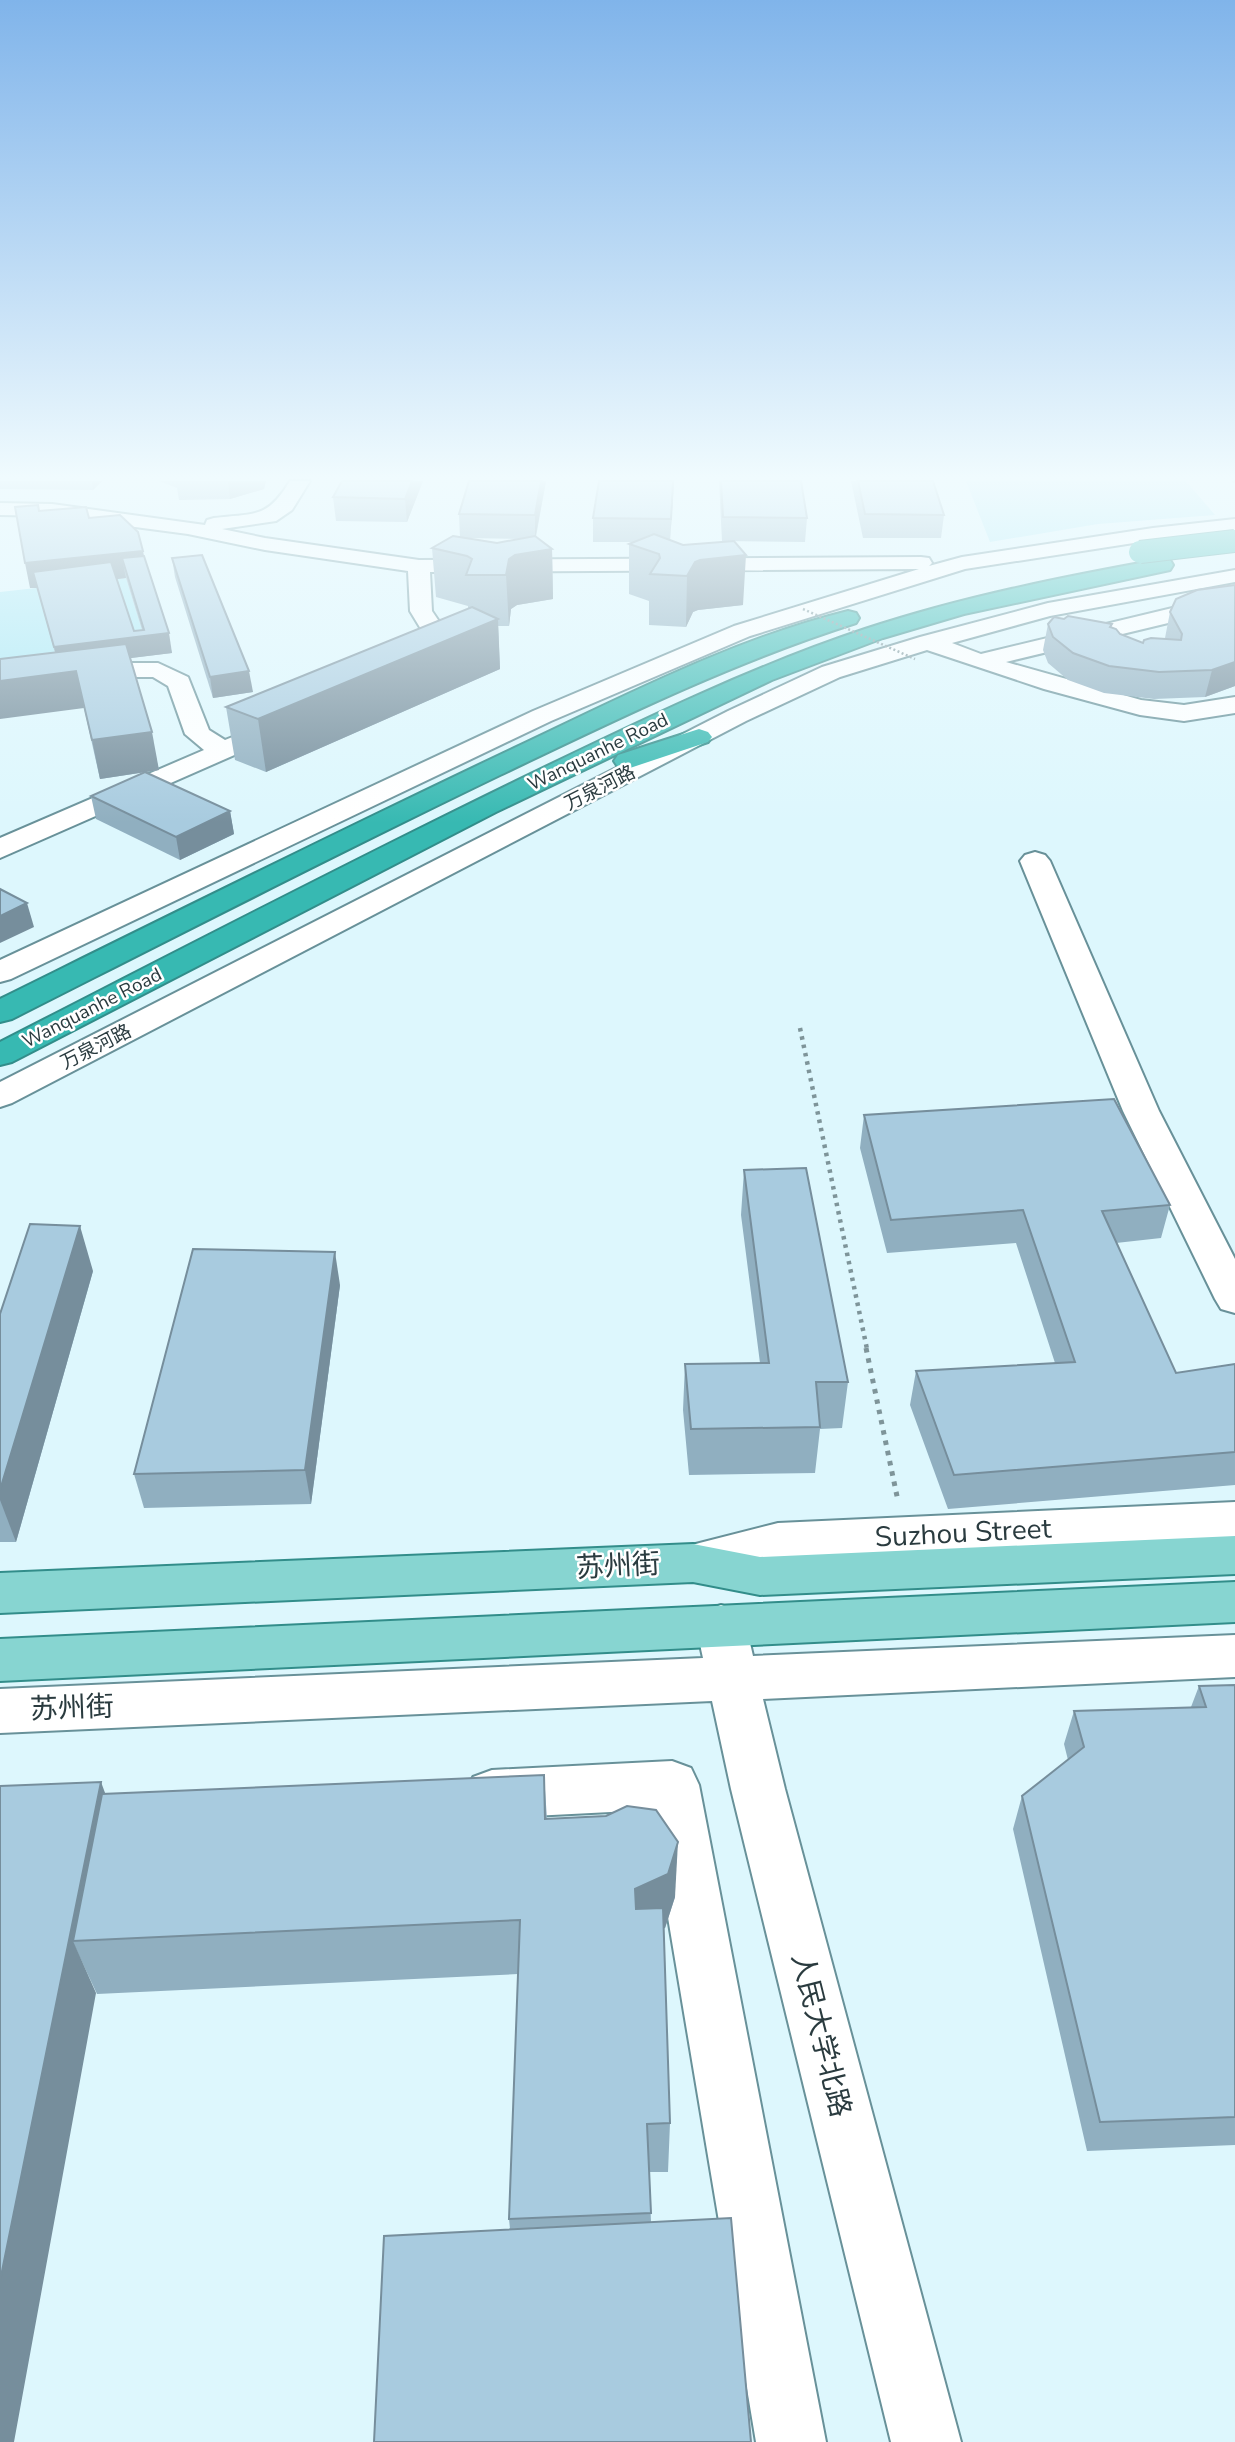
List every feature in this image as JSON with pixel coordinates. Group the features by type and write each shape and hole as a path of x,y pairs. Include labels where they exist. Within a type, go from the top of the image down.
{"highway":[{"name":"Wanquanhe Road","path":"0,1012 366,828 689,676 794,634 927,595"},
{"name":"Wanquanhe Road","path":"0,1055 485,807 727,690 837,646 1012,595"},
{"path":"366,828 587,696"},
{"path":"485,807 699,737"}],"main road":[{"name":"苏州街","path":"0,1594 693,1563 760,1576 1235,1555"},
{"name":"苏州街","path":"0,1660 727,1653 1235,1602"}],"street":[{"path":"394,673 431,656 439,639 421,611 420,595"},
{"path":"0,972 587,696 742,631 857,595"},
{"name":"万泉河路","path":"0,1096 737,716 831,672 922,650 1048,610 1117,595"},
{"path":"978,661 1214,605 1235,605"},
{"path":"922,650 978,661 1140,707 1184,713 1235,705"},
{"path":"0,685 124,670 158,670 179,682 198,734 225,752"},
{"path":"0,849 298,718"},
{"path":"1035,862 1141,1111 1235,1299"},
{"name":"Suzhou Street","path":"693,1563 778,1542 1235,1520"},
{"name":"苏州街","path":"0,1712 727,1653 1235,1657"},
{"name":"人民大学北路","path":"727,1653 758,1788 926,2442"},
{"path":"439,1796 672,1785 791,2442"}],"path":[{"path":"803,609 922,650"},
{"path":"800,1028 905,1536"}],"shaded area":[{"path":"0,595 39,595 59,667 0,675"},
{"path":"45,595 131,595 148,650"}],"building":[{"path":"39,595 122,595 134,631 144,630 133,595 157,595 169,633 54,647"},
{"path":"184,595 218,595 249,671 210,677"},
{"path":"1185,595 1235,595 1235,662 1212,670 1159,672 1109,666 1073,653 1053,637 1048,624 1054,617 1064,619 1068,616 1112,624 1110,627 1120,634 1143,643 1151,638 1181,640 1182,634 1170,612 1176,599"},
{"path":"472,607 498,619 258,719 226,707"},
{"path":"126,644 152,732 92,740 76,671 0,681 0,659"},
{"path":"145,772 230,811 176,837 91,796"},
{"path":"0,889 27,903 0,916"},
{"path":"1114,1099 1170,1205 1102,1211 1176,1373 1235,1364 1235,1452 954,1475 916,1371 1075,1362 1023,1210 891,1220 864,1115"},
{"path":"806,1168 848,1382 816,1382 820,1427 691,1429 685,1364 769,1363 744,1170"},
{"path":"30,1224 80,1226 0,1490 0,1314"},
{"path":"193,1249 335,1252 305,1470 134,1474"},
{"path":"1235,1685 1235,2117 1100,2122 1022,1796 1084,1747 1074,1711 1206,1707 1199,1686"},
{"path":"544,1775 545,1819 606,1816 627,1806 656,1810 678,1842 668,1874 635,1889 636,1909 663,1908 670,2123 647,2124 651,2213 509,2219 520,1920 73,1941 102,1794"},
{"path":"101,1782 0,2281 0,1786"},
{"path":"731,2218 751,2442 374,2442 384,2236"}]}
